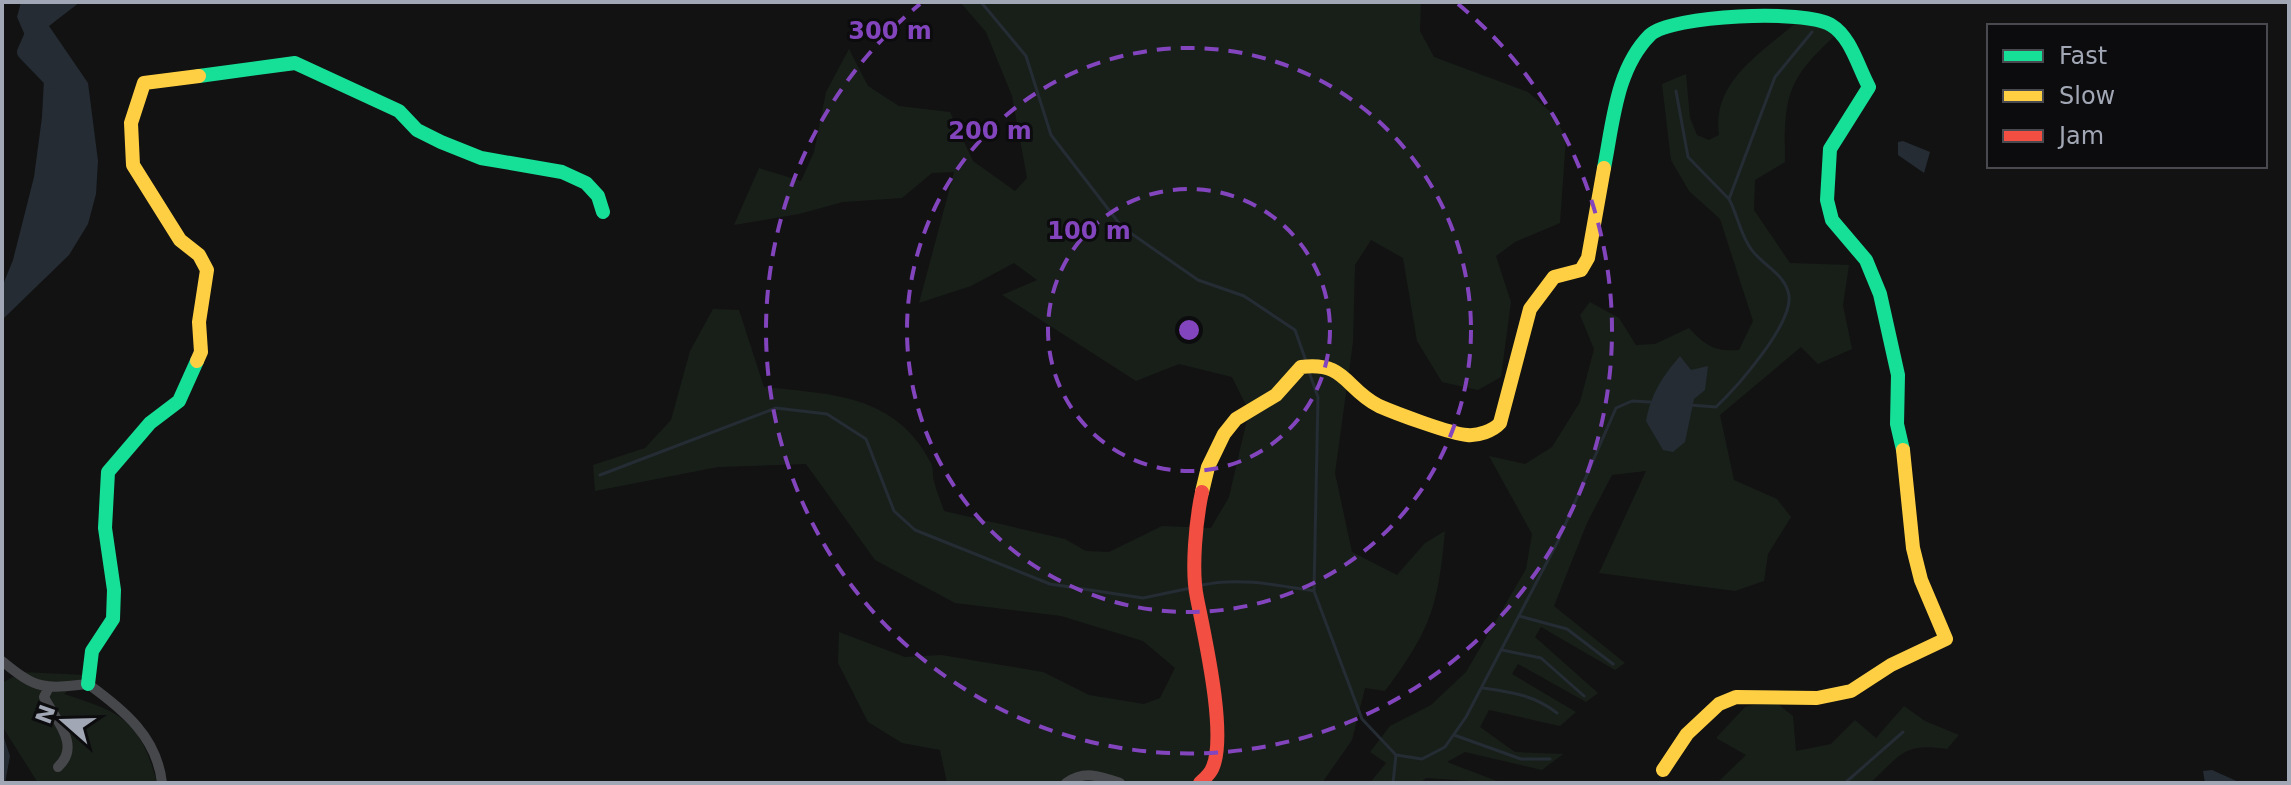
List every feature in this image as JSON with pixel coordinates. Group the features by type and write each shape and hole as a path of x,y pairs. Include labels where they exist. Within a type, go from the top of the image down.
{"street":[{"path":"1200,783 1213,768 1219,716 1207,662 1204,619 1196,596 1194,572 1201,493 1208,467 1224,434 1257,404 1276,395 1301,367 1322,364 1335,369 1377,405 1475,436 1498,426 1530,309 1554,277 1581,270 1588,258 1617,99 1630,67 1657,30 1675,23 1736,18 1821,20 1849,43 1869,87 1830,149 1827,200 1832,220 1866,260 1880,294 1898,375 1897,424 1905,456 1913,548 1921,580 1946,639 1891,665 1851,691 1817,698 1736,697 1719,704 1687,734 1663,770"},
{"path":"88,684 92,651 113,619 114,590 105,528 108,472 150,423 179,401 201,352 199,322 207,270 199,255 177,236 133,165 129,152 138,92 144,83 295,63 399,111 417,130 441,142 481,158 562,172 586,183 598,196 603,212"},
{"path":"2,661 48,689 88,684 144,733 152,744 162,783"},
{"path":"48,689 44,697 69,743 66,760 58,767"},
{"path":"1066,783 1081,774 1098,775 1120,783"}],"shaded area":[{"path":"21,2 80,2 49,26 88,83 98,161 96,194 88,224 69,255 2,320 2,287 13,260 34,177 42,117 44,79 17,17"},
{"path":"960,2 1421,2 1420,31 1434,57 1528,92 1554,115 1566,138 1560,223 1515,242 1496,256 1511,302 1501,377 1478,390 1442,382 1417,341 1403,258 1371,240 1355,265 1353,342 1335,473 1352,552 1397,575 1425,543 1445,531 1435,598 1422,633 1385,691 1365,688 1352,740 1322,783 947,783 940,750 902,743 868,722 838,663 839,632 905,657 941,655 1043,672 1089,695 1144,704 1160,698 1175,668 1143,641 1061,616 955,603 875,560 806,464 718,467 595,491 593,465 645,448 671,420 690,351 713,309 739,310 764,387 837,396 880,410 899,423 916,440 931,463 944,511 1065,539 1086,551 1109,552 1162,526 1211,528 1229,497 1249,411 1232,377 1179,364 1136,381 1002,295 1037,280 1014,263 971,286 919,303 954,172 932,173 902,198 843,202 799,214 734,225 759,168 801,181 814,152 826,92 849,49 868,86 899,106 950,112 973,161 1015,191 1027,178 1012,96 986,32"},
{"path":"1800,19 1839,32 1808,63 1792,89 1786,120 1785,162 1755,180 1754,210 1790,263 1849,265 1843,305 1852,349 1818,364 1801,347 1720,415 1734,480 1777,499 1791,517 1768,554 1764,581 1735,591 1599,573 1646,471 1612,475 1587,523 1554,606 1625,663 1615,670 1541,627 1535,637 1598,693 1586,702 1518,664 1512,674 1576,712 1560,726 1489,710 1480,727 1515,752 1563,754 1542,770 1465,752 1447,762 1502,783 1426,778 1420,783 1370,783 1386,763 1370,752 1390,726 1431,705 1466,672 1526,569 1532,534 1489,456 1525,464 1552,447 1580,402 1594,349 1580,315 1590,302 1619,318 1636,345 1655,344 1689,328 1711,346 1739,350 1753,321 1720,219 1689,191 1671,160 1662,84 1686,74 1690,118 1697,135 1709,140 1719,135 1723,98 1732,83 1756,56"},
{"path":"1903,141 1930,152 1924,173 1898,155 1898,142"},
{"path":"1680,356 1691,370 1708,366 1705,390 1694,399 1685,442 1673,452 1663,450 1646,421 1658,386"},
{"path":"22,672 85,675 64,694 101,707 126,722 144,745 157,783 38,783 2,726 2,683"},
{"path":"1773,700 1793,716 1796,751 1831,744 1855,720 1876,738 1904,706 1925,721 1959,735 1947,749 1911,749 1896,758 1870,783 1717,783 1746,755 1716,738 1745,707"},
{"path":"2,732 10,756 5,783 2,783"},
{"path":"2212,770 2241,783 2205,783 2203,771"}],"waterway":[{"path":"53,2 45,7 25,52 53,81"},
{"path":"981,2 1026,56 1051,135 1122,227 1198,280 1244,296 1295,330 1306,361"},
{"path":"1690,405 1716,407 1762,355 1788,308 1787,288 1751,249 1729,199 1775,77 1812,32"},
{"path":"1676,91 1688,157 1728,198"},
{"path":"1309,372 1318,397 1314,591 1362,719 1396,755"},
{"path":"1393,783 1396,755 1422,759 1445,747 1466,717 1558,541 1616,408 1632,401 1650,402"},
{"path":"600,475 776,408 827,414 866,439 894,511 915,530 1050,584 1143,598 1191,588"},
{"path":"1202,585 1244,582 1314,591"},
{"path":"1519,616 1567,629 1613,664"},
{"path":"1502,650 1541,658 1584,696"},
{"path":"1483,688 1531,698 1557,713"},
{"path":"1845,783 1903,732"},
{"path":"1454,735 1521,759 1550,759"}],"traffic: fast":[{"path":"1604,168 1623,80 1650,35 1684,23 1739,16 1817,20 1838,30 1849,45 1869,87 1830,149 1827,200 1832,220 1866,260 1880,294 1898,375 1897,424 1903,450"},
{"path":"199,76 295,63 399,111 417,130 441,142 481,158 562,172 586,183 598,196 603,212"},
{"path":"88,684 92,651 113,619 114,590 105,528 108,472 150,423 179,401 197,361"}],"traffic: slow":[{"path":"197,361 201,352 199,322 207,270 199,255 180,240 133,165 131,123 144,83 199,76"},
{"path":"1202,492 1208,467 1224,434 1236,419 1276,395 1301,367 1327,368 1379,406 1449,431 1476,435 1497,426 1530,309 1554,277 1581,270 1588,258 1604,168"},
{"path":"1663,770 1687,734 1719,704 1736,697 1817,698 1851,691 1891,665 1946,639 1921,580 1913,548 1903,450"}],"traffic: jam":[{"path":"1200,783 1212,769 1217,734 1213,685 1194,574 1202,492"}]}
